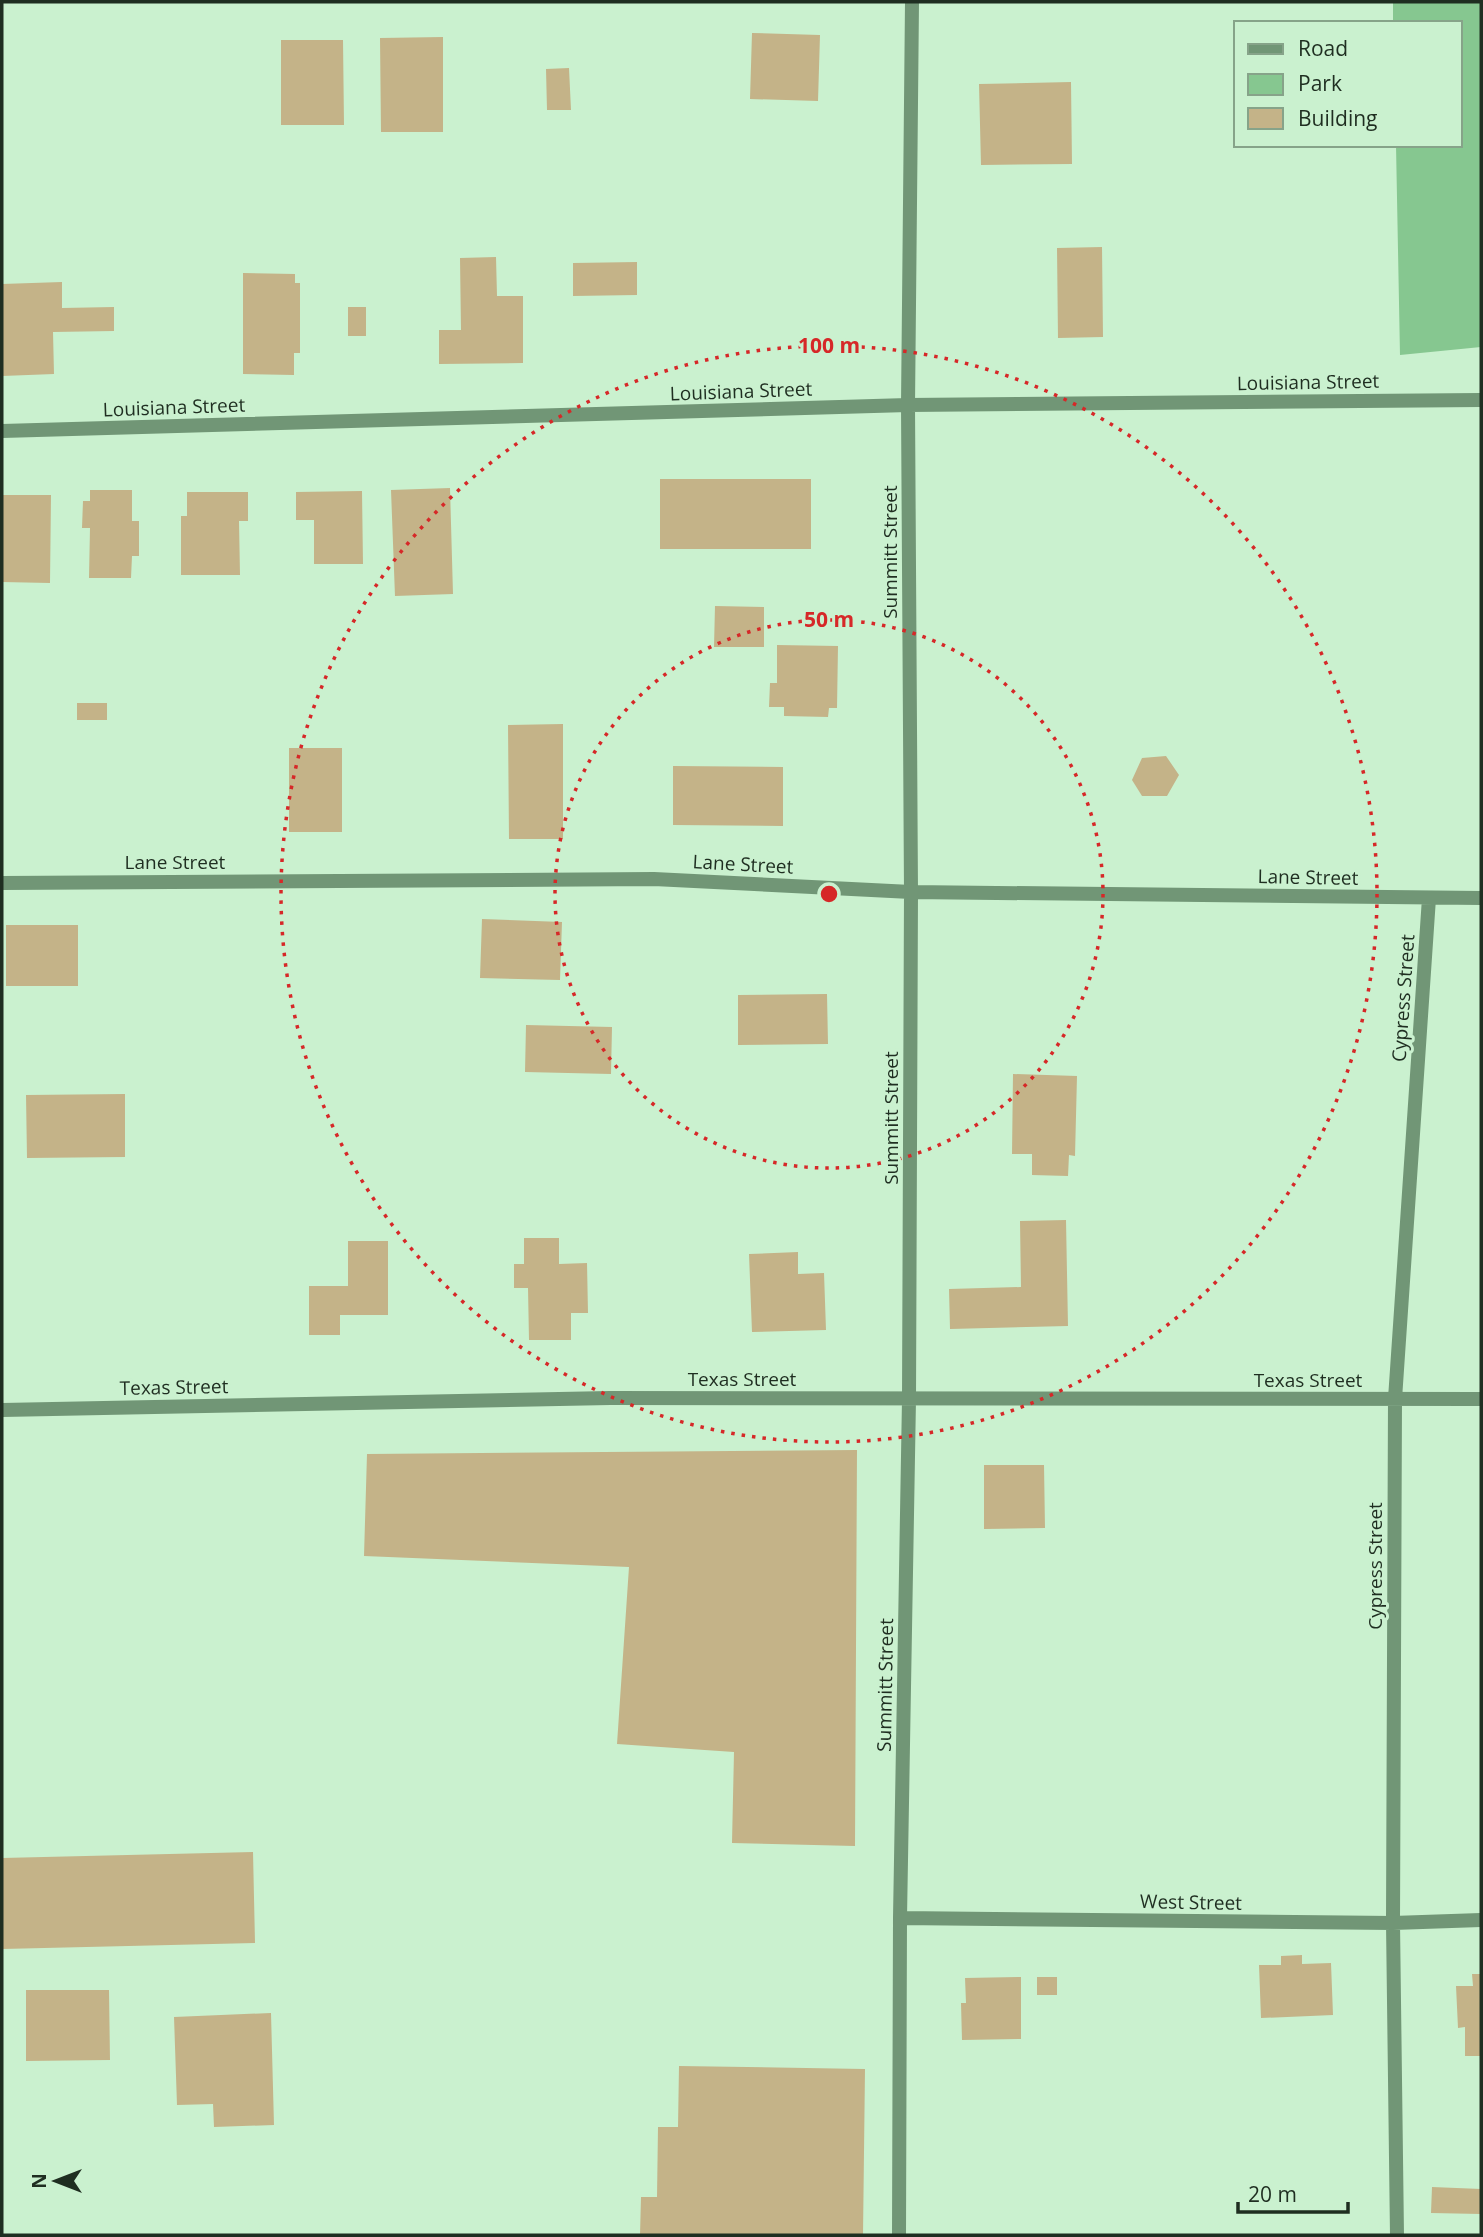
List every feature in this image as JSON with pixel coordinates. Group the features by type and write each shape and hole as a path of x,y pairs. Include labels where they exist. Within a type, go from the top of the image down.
{"street":[{"name":"Summitt Street","path":"899,2235 909,1399 911,892 908,405 912,2"},
{"name":"Louisiana Street","path":"2,431 908,405 1481,400"},
{"name":"Lane Street","path":"2,883 654,878 911,892 1481,898"},
{"name":"Cypress Street","path":"1397,2235 1393,1923 1395,1399 1429,898"},
{"name":"Texas Street","path":"2,1410 610,1398 1481,1399"},
{"name":"West Street","path":"901,1918 1393,1923 1481,1920"}],"green space":[{"path":"1393,2 1481,2 1481,347 1400,355 1396,147 1462,147 1462,21 1393,21"}],"building":[{"path":"752,33 820,35 818,101 750,99"},
{"path":"443,37 443,132 381,132 380,38"},
{"path":"281,40 343,40 344,125 281,125"},
{"path":"569,68 571,110 547,110 546,69"},
{"path":"1071,82 1072,164 981,165 979,84"},
{"path":"1102,247 1103,337 1058,338 1057,248"},
{"path":"496,257 497,296 523,296 523,363 439,364 439,330 461,330 460,258"},
{"path":"637,262 637,295 573,296 573,263"},
{"path":"243,273 295,274 295,283 300,283 300,353 294,353 294,375 243,374"},
{"path":"62,282 62,308 114,307 114,331 53,332 54,374 2,376 2,284"},
{"path":"348,307 366,307 366,336 348,336"},
{"path":"660,479 811,479 811,549 660,549"},
{"path":"450,488 453,594 395,596 391,490"},
{"path":"90,490 132,490 132,521 139,521 139,556 132,556 131,578 89,578 90,528 82,528 83,501 90,501"},
{"path":"362,491 363,564 314,564 314,520 296,520 296,492"},
{"path":"187,492 248,492 248,521 239,521 240,575 181,575 181,516 187,516"},
{"path":"2,495 51,495 50,583 2,582"},
{"path":"715,606 764,607 764,647 714,647"},
{"path":"777,645 838,646 837,708 829,708 828,717 784,716 784,707 769,707 770,683 777,683"},
{"path":"77,703 107,703 107,720 77,720"},
{"path":"563,724 563,839 509,839 508,725"},
{"path":"289,748 342,748 342,832 289,832"},
{"path":"1166,756 1179,775 1167,796 1142,796 1132,780 1142,758"},
{"path":"673,766 783,767 783,826 673,825"},
{"path":"482,919 562,922 560,980 480,978"},
{"path":"6,925 78,925 78,986 6,986"},
{"path":"827,994 828,1044 738,1045 738,995"},
{"path":"526,1025 612,1027 611,1074 525,1072"},
{"path":"1013,1074 1077,1076 1075,1156 1069,1155 1068,1176 1032,1175 1032,1154 1012,1154"},
{"path":"125,1094 125,1157 27,1158 26,1095"},
{"path":"1066,1220 1068,1326 950,1329 949,1289 1021,1287 1020,1221"},
{"path":"524,1238 559,1238 559,1264 587,1263 588,1313 571,1313 571,1340 529,1340 528,1288 514,1288 514,1264 524,1264"},
{"path":"348,1241 388,1241 388,1315 340,1315 340,1335 309,1335 309,1286 348,1286"},
{"path":"798,1252 798,1274 824,1273 826,1330 752,1332 749,1254"},
{"path":"857,1450 855,1846 732,1843 734,1752 617,1744 629,1567 364,1556 367,1454"},
{"path":"984,1465 1044,1465 1045,1528 984,1529"},
{"path":"253,1852 255,1943 2,1949 2,1858"},
{"path":"1302,1955 1302,1964 1331,1963 1333,2015 1261,2018 1259,1965 1281,1965 1281,1956"},
{"path":"1472,1974 1481,1974 1481,2056 1465,2056 1465,2027 1458,2028 1456,1986 1473,1986"},
{"path":"1021,1977 1021,2039 962,2040 961,2003 966,2003 965,1978"},
{"path":"1037,1977 1057,1977 1057,1995 1037,1995"},
{"path":"26,1990 109,1990 110,2060 26,2061"},
{"path":"271,2013 274,2125 214,2127 213,2104 177,2105 174,2017"},
{"path":"679,2066 865,2069 863,2235 640,2235 641,2197 657,2197 658,2127 678,2127"},
{"path":"1432,2187 1481,2189 1481,2214 1431,2213"}]}
